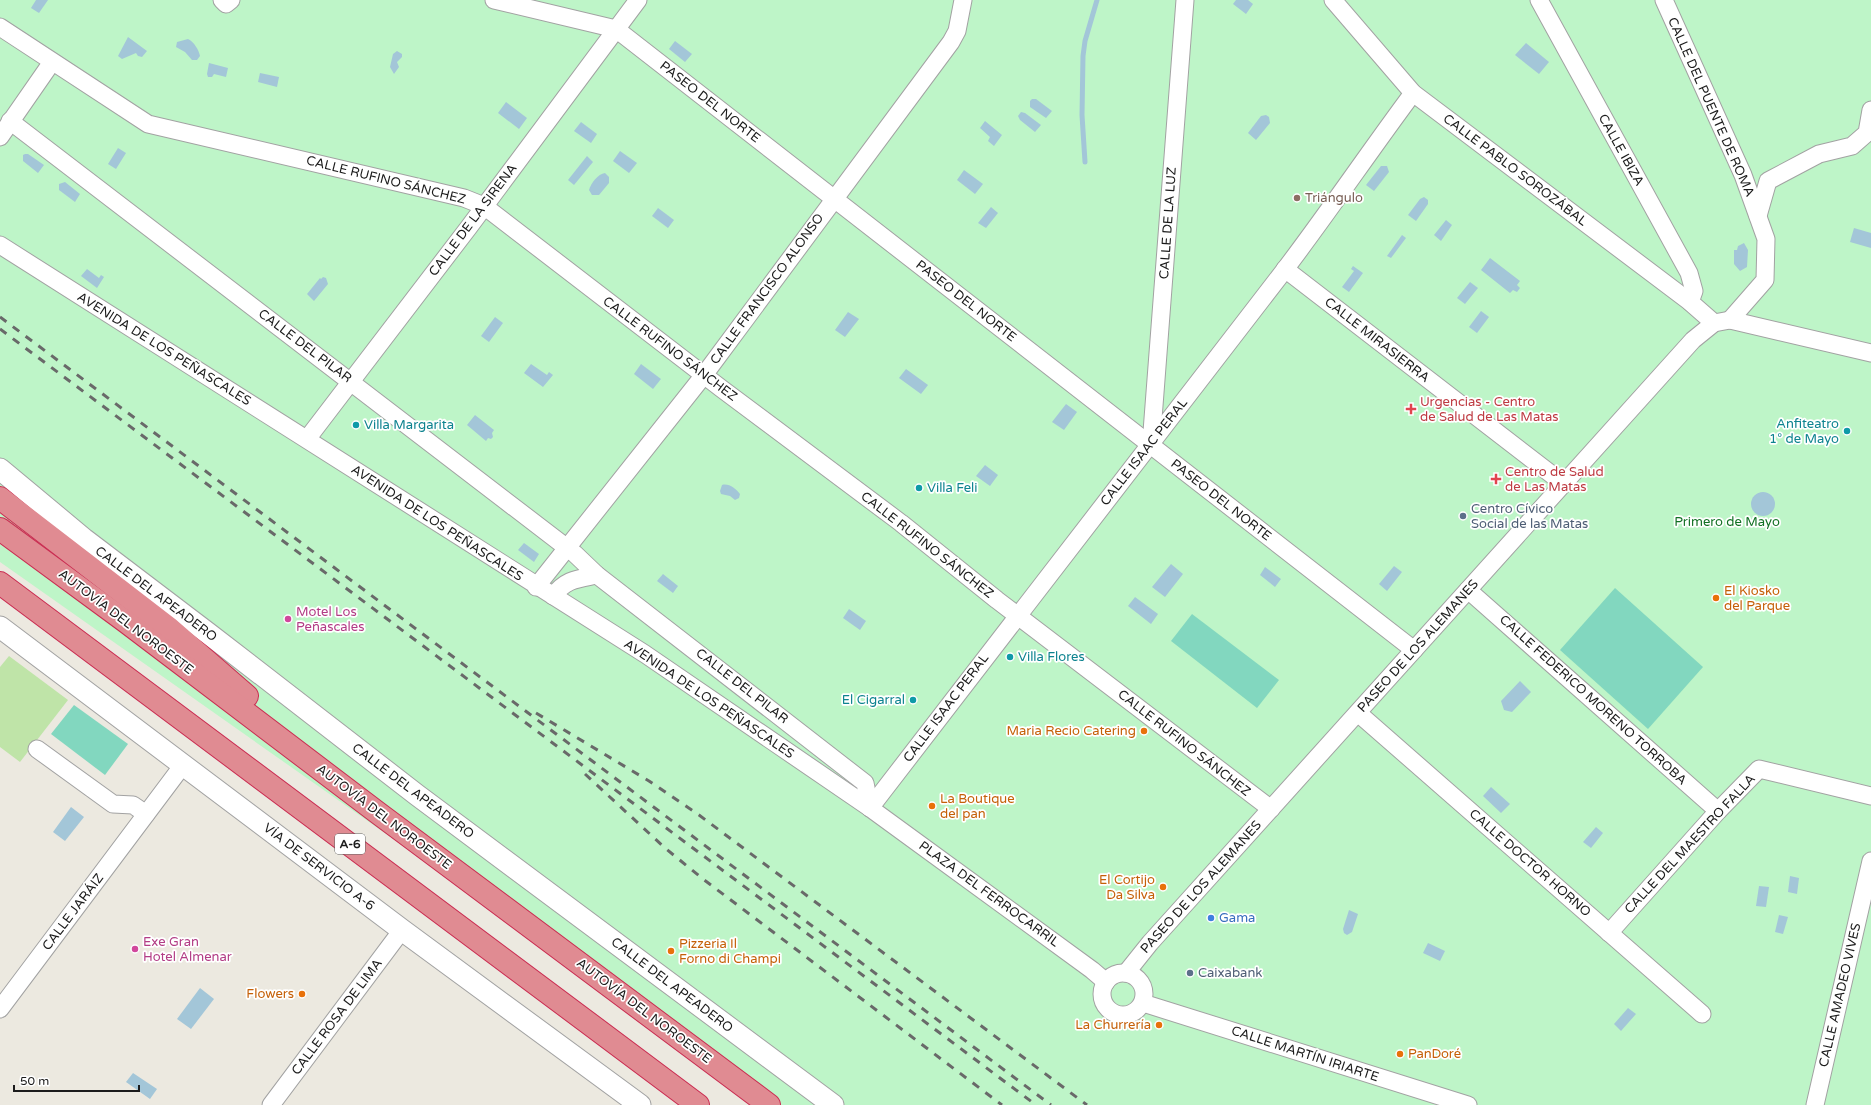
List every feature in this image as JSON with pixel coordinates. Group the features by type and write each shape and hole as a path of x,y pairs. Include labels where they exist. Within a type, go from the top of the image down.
{"highway":[{"path":"0,498 170,629 378,813"},
{"name":"AUTOVÍA DEL NOROESTE","path":"0,529 125,621 378,813 769,1105"},
{"name":"A-6","path":"0,583 698,1105"}],"street":[{"name":"PASEO DEL NORTE","path":"494,0 616,29 1414,650"},
{"name":"CALLE DE LA SIRENA","path":"307,439 638,0"},
{"name":"CALLE FRANCISCO ALONSO","path":"536,586 704,375 951,42 957,31 963,0"},
{"name":"CALLE DE LA LUZ","path":"1150,445 1185,0"},
{"name":"CALLE PABLO SOROZÁBAL","path":"1333,0 1413,92 1690,302 1714,323"},
{"name":"CALLE IBIZA","path":"1539,0 1689,273 1694,291 1690,302"},
{"name":"CALLE DEL PUENTE DE ROMA","path":"1664,0 1743,175 1766,239 1765,280 1730,320"},
{"name":"CALLE RUFINO SÁNCHEZ","path":"0,27 148,124 464,198 484,206 704,375 901,523 1017,615 1271,809"},
{"path":"0,137 52,62"},
{"name":"CALLE ISAAC PERAL","path":"870,808 1017,615 1285,269 1413,92"},
{"path":"1758,216 1768,181 1819,154 1852,146 1867,133 1871,110"},
{"name":"CALLE DEL PILAR","path":"10,121 566,547 597,575 865,782 870,808"},
{"name":"AVENIDA DE LOS PEÑASCALES","path":"0,245 645,654 870,808"},
{"name":"CALLE MIRASIERRA","path":"1285,269 1564,484"},
{"path":"1714,323 1730,320 1871,353"},
{"name":"PASEO DE LOS ALEMANES","path":"1126,973 1150,943 1693,340 1714,323"},
{"name":"CALLE DEL APEADERO","path":"0,469 84,539 417,795 833,1105"},
{"path":"553,596 560,587 571,580 597,575"},
{"name":"CALLE FEDERICO MORENO TORROBA","path":"1468,590 1718,811"},
{"name":"VÍA DE SERVICIO A-6","path":"0,627 402,930 640,1105"},
{"name":"CALLE DOCTOR HORNO","path":"1358,713 1702,1014"},
{"path":"37,749 113,804 133,804 146,814"},
{"name":"CALLE JARÁIZ","path":"0,1009 183,765"},
{"name":"CALLE DEL MAESTRO FALLA","path":"1609,932 1718,811 1759,769 1871,796"},
{"name":"PLAZA DEL FERROCARRIL","path":"870,808 1092,970 1106,982"},
{"name":"CALLE AMADEO VIVES","path":"1815,1105 1871,861"},
{"name":"CALLE ROSA DE LIMA","path":"271,1105 402,930"},
{"path":"1126,973 1136,977 1140,982 1144,992 1143,1003 1132,1014 1116,1014 1105,1004 1102,997 1103,989 1106,982 1115,975 1126,973"},
{"name":"CALLE MARTÍN IRIARTE","path":"1143,1003 1468,1105"}],"green space":[{"name":"Primero de Mayo","path":"0,0 1871,0 1871,1105 771,1105 0,562"},
{"path":"1615,588 1703,667 1648,729 1560,650"},
{"path":"1192,614 1279,680 1257,708 1171,641"},
{"path":"9,656 68,700 20,762 0,747 0,667"},
{"path":"74,705 128,744 105,775 51,734"}],"water":[{"path":"36,0 48,0 39,13 31,8"},
{"path":"1236,0 1248,0 1253,4 1246,14 1233,4"},
{"path":"128,37 147,51 142,57 138,56 136,53 122,59 118,56"},
{"path":"188,39 199,51 200,56 197,60 192,60 185,52 176,47 177,42"},
{"path":"675,41 692,54 685,62 669,49"},
{"path":"1526,43 1549,62 1539,74 1515,55"},
{"path":"397,51 402,54 402,57 397,62 399,67 394,74 390,67 393,54"},
{"path":"209,63 228,68 226,77 214,74 212,77 208,77 207,74"},
{"path":"260,73 279,77 277,87 258,82"},
{"path":"1032,99 1036,99 1052,111 1046,118 1030,107 1030,101"},
{"path":"506,102 527,118 519,129 498,113"},
{"path":"1021,112 1025,113 1041,125 1035,132 1020,120 1018,116"},
{"path":"1266,115 1269,117 1270,123 1256,140 1248,133 1261,116"},
{"path":"985,121 1002,135 994,146 988,141 990,137 980,128"},
{"path":"581,122 597,134 591,143 574,131"},
{"path":"118,148 126,153 116,169 108,164"},
{"path":"620,151 637,163 629,173 613,161"},
{"path":"28,154 44,165 38,173 23,161 23,155"},
{"path":"587,156 593,162 574,185 568,180"},
{"path":"1381,166 1387,166 1389,172 1374,191 1366,185"},
{"path":"964,170 983,184 975,194 957,180"},
{"path":"605,173 609,177 609,183 599,195 592,195 589,190 591,185 597,177"},
{"path":"65,182 80,194 75,202 59,190 59,184"},
{"path":"1424,197 1428,200 1428,204 1416,221 1408,215 1420,199"},
{"path":"991,207 998,213 986,228 978,223"},
{"path":"658,208 674,220 668,228 652,216"},
{"path":"1446,220 1452,225 1441,241 1434,235"},
{"path":"1854,228 1871,233 1871,248 1850,242"},
{"path":"1402,235 1406,238 1391,258 1387,256"},
{"path":"1744,243 1748,250 1747,267 1740,271 1734,264 1734,250 1737,250 1738,246"},
{"path":"1490,258 1520,281 1517,285 1520,288 1517,292 1513,290 1510,293 1481,270"},
{"path":"1353,266 1363,273 1349,292 1342,287 1354,271 1351,269"},
{"path":"87,269 99,278 101,275 104,277 97,288 81,276"},
{"path":"323,277 326,278 328,284 314,301 307,294 320,278 321,279"},
{"path":"1470,282 1478,288 1465,304 1457,298"},
{"path":"1481,311 1489,317 1477,333 1469,327"},
{"path":"848,312 859,319 845,337 835,330"},
{"path":"495,317 503,323 489,342 481,336"},
{"path":"531,364 547,375 549,372 553,375 543,387 524,373"},
{"path":"641,364 661,379 653,389 634,374"},
{"path":"906,369 928,385 921,394 899,378"},
{"path":"1066,404 1077,412 1064,430 1052,422"},
{"path":"475,415 494,430 492,433 493,437 491,439 488,438 486,441 467,425"},
{"path":"985,465 998,475 990,486 976,476"},
{"path":"722,485 727,485 734,488 740,494 739,498 735,500 730,496 721,494 720,491"},
{"path":"1763,492 1768,493 1774,499 1774,509 1768,515 1763,516 1758,515 1752,509 1751,504 1752,499 1758,493"},
{"path":"524,543 539,554 534,562 518,550"},
{"path":"1171,564 1183,574 1165,597 1152,587"},
{"path":"1394,566 1402,572 1387,591 1379,584"},
{"path":"1265,567 1281,579 1275,587 1260,575"},
{"path":"663,574 678,586 673,593 657,581"},
{"path":"1135,597 1158,614 1151,624 1128,606"},
{"path":"849,609 866,621 860,630 843,618"},
{"path":"1520,681 1531,692 1512,712 1504,710 1501,701"},
{"path":"1491,787 1510,804 1501,813 1483,796"},
{"path":"71,807 84,817 65,841 53,832"},
{"path":"1596,827 1603,833 1591,848 1583,842"},
{"path":"1790,876 1799,878 1797,894 1788,892"},
{"path":"1759,886 1769,887 1766,907 1756,906"},
{"path":"1349,910 1358,914 1352,932 1347,935 1344,933 1343,929"},
{"path":"1779,915 1788,917 1783,934 1775,932"},
{"path":"1428,943 1445,951 1440,961 1423,953"},
{"path":"200,988 214,999 191,1029 177,1019"},
{"path":"1628,1008 1636,1014 1621,1031 1614,1024"},
{"path":"133,1073 157,1089 150,1099 126,1082"}],"waterway":[{"path":"1085,162 1082,115 1083,56 1085,41 1097,0"}],"railway":[{"path":"0,317 1051,1105"},
{"path":"0,329 1036,1105"},
{"path":"536,713 649,781 699,815 1087,1105"},
{"path":"585,774 665,848 703,879 1002,1105"}],"place":[{"name":"Triángulo","path":"1297,198"},
{"name":"Urgencias - Centro de Salud de Las Matas","path":"1411,409"},
{"name":"Villa Margarita","path":"356,425"},
{"name":"Anfiteatro 1° de Mayo","path":"1847,431"},
{"name":"Centro de Salud de Las Matas","path":"1496,479"},
{"name":"Villa Feli","path":"919,488"},
{"name":"Centro Cívico Social de las Matas","path":"1463,516"},
{"name":"El Kiosko del Parque","path":"1716,598"},
{"name":"Motel Los Peñascales","path":"288,619"},
{"name":"Villa Flores","path":"1010,657"},
{"name":"El Cigarral","path":"913,700"},
{"name":"Maria Recio Catering","path":"1144,731"},
{"name":"La Boutique del pan","path":"932,806"},
{"name":"El Cortijo Da Silva","path":"1163,887"},
{"name":"Gama","path":"1211,918"},
{"name":"Exe Gran Hotel Almenar","path":"135,949"},
{"name":"Pizzeria Il Forno di Champi","path":"671,951"},
{"name":"Caixabank","path":"1190,973"},
{"name":"Flowers","path":"302,994"},
{"name":"La Churrería","path":"1159,1025"},
{"name":"PanDoré","path":"1400,1054"}]}
